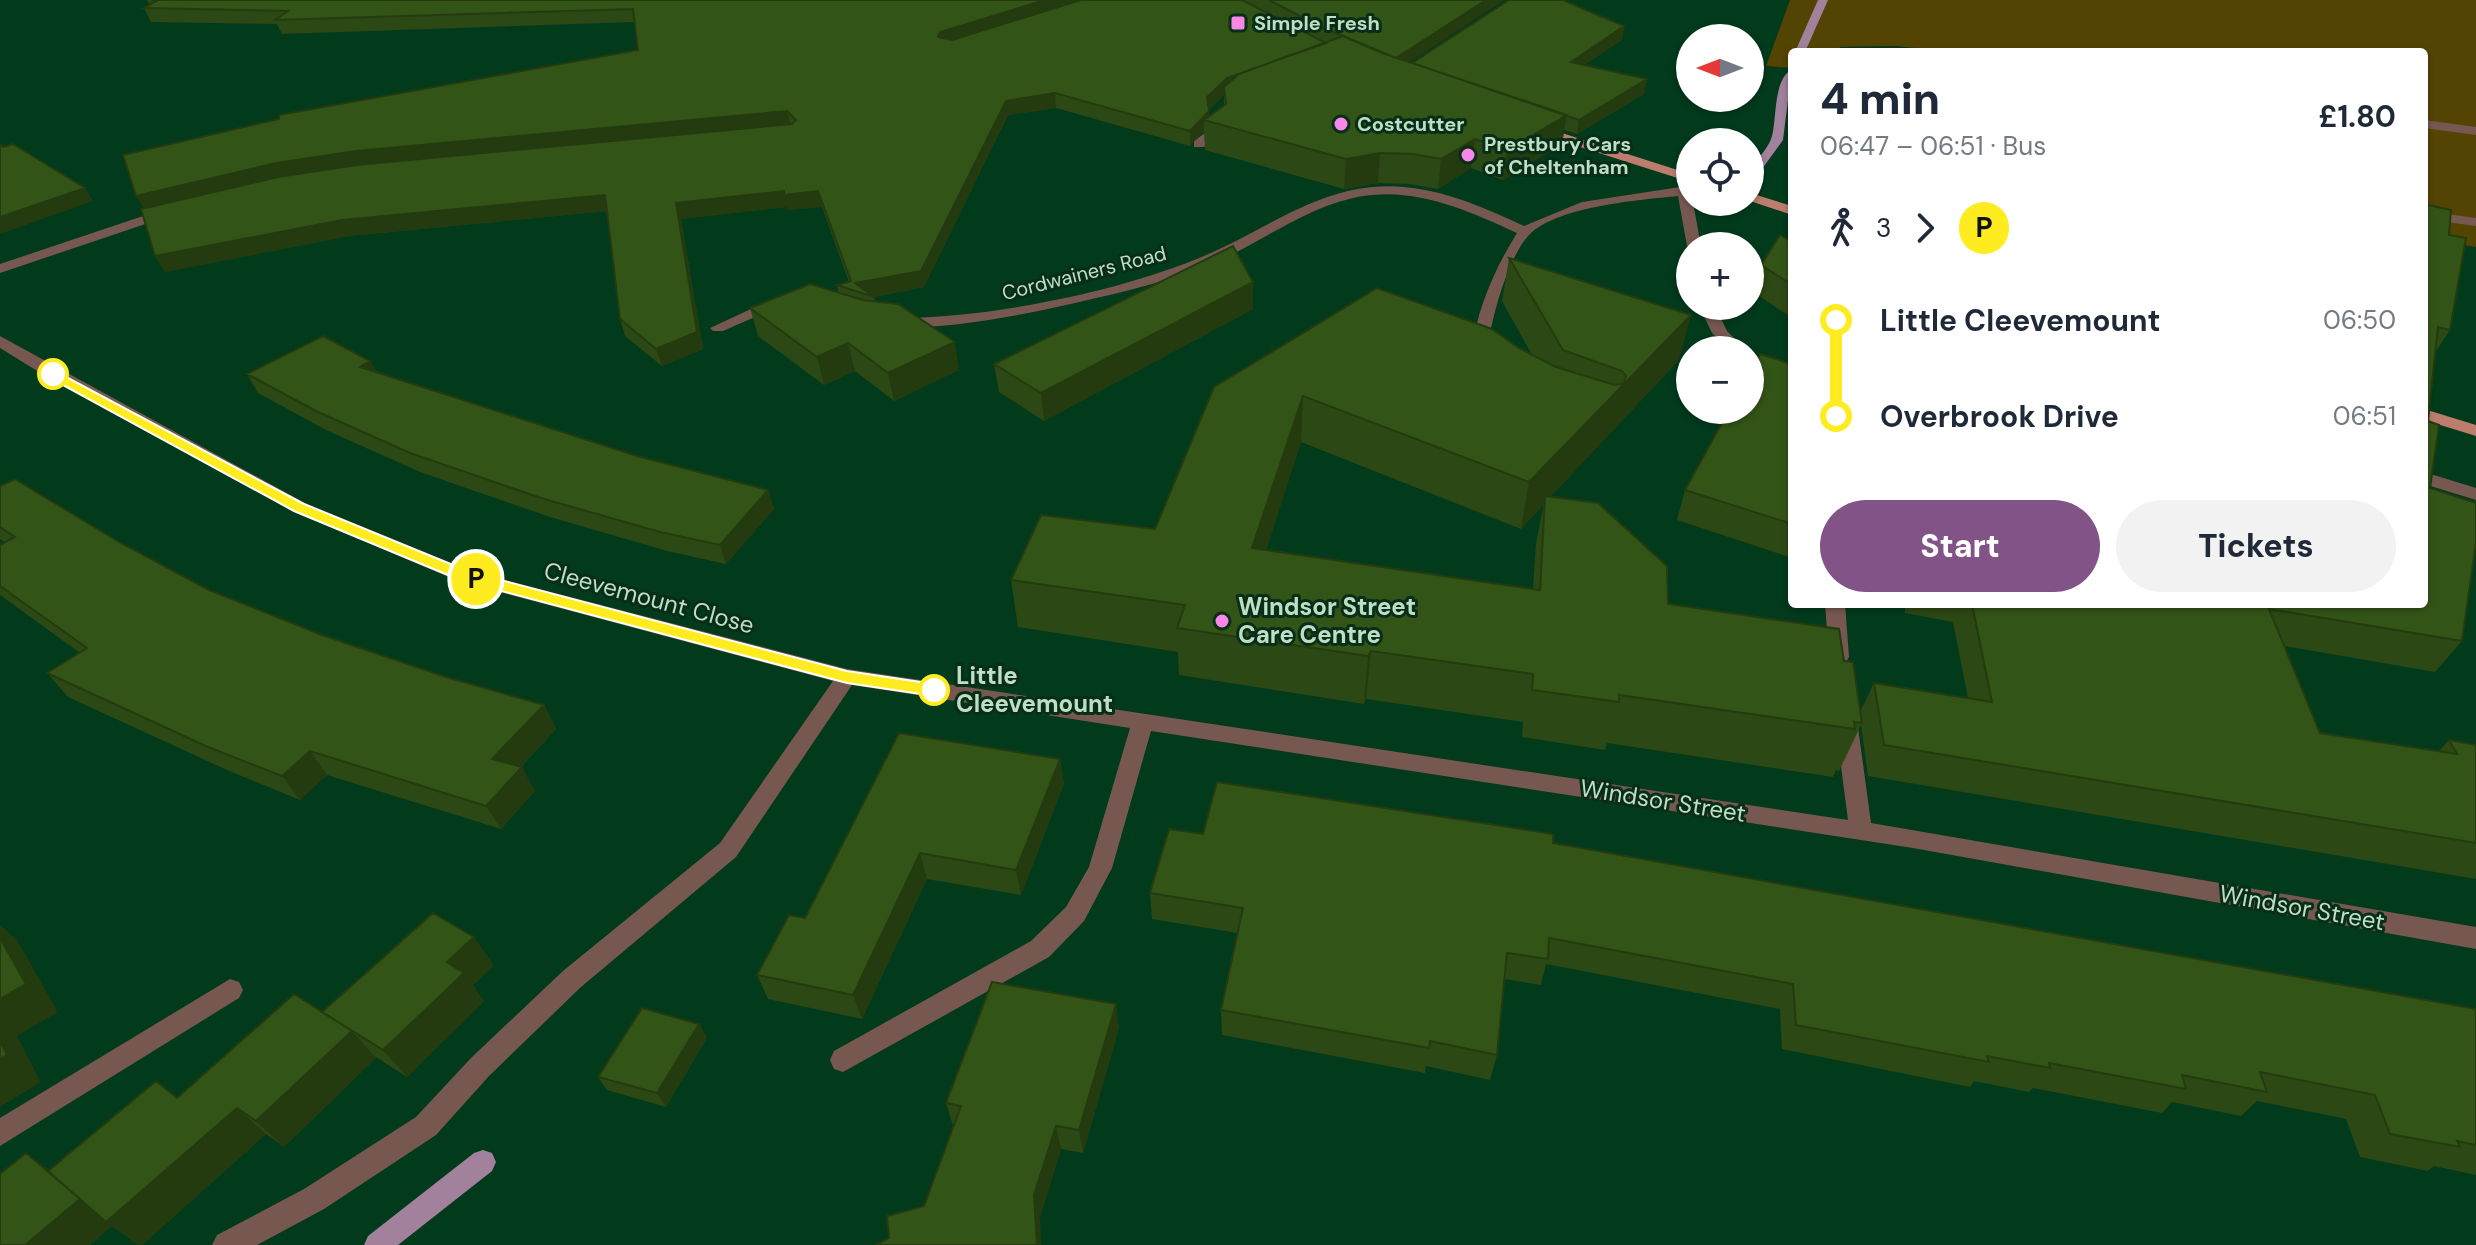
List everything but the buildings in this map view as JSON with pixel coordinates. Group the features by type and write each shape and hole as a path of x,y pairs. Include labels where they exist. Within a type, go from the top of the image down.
{"main road":[{"path":"1531,126 1676,180"},
{"path":"1764,202 1788,210"},
{"path":"2428,415 2476,431"}],"street":[{"path":"1199,144 1220,128 1215,114 1224,105"},
{"path":"2428,125 2476,131"},
{"path":"1486,367 1478,352 1482,329 1495,286 1525,231 1552,215 1579,206 1676,187"},
{"name":"Cordwainers Road","path":"879,320 942,324 1083,297 1158,278 1208,259 1343,196 1370,191 1400,191 1444,198 1525,231"},
{"path":"0,269 119,226 189,206"},
{"path":"2428,216 2476,222"},
{"path":"718,328 796,294"},
{"name":"Cleevemount Close","path":"0,341 53,374 299,507 465,576 847,677"},
{"path":"2428,479 2476,494"},
{"path":"1835,608 1841,674"},
{"path":"227,1245 314,1199 426,1126 480,1067 560,989 728,850 847,677"},
{"name":"Windsor Street","path":"847,677 1861,831 2476,938"},
{"path":"1844,702 1861,831"},
{"path":"843,1060 1040,949 1075,914 1100,868 1143,722"},
{"path":"0,1133 230,990"}],"shaded area":[{"path":"1790,0 2476,0 2476,247 2428,240 2428,48 1788,48 1788,68 1766,66"}],"waterway":[{"path":"1802,48 1823,0"},
{"path":"1764,158 1777,140 1788,82"},
{"path":"377,1245 483,1162"}],"bus line":[{"name":"P","path":"53,374 299,507 465,576 847,677 934,690"}],"place":[{"name":"Simple Fresh","path":"1238,23"},
{"name":"Costcutter","path":"1341,124"},
{"name":"Prestbury Cars of Cheltenham","path":"1468,155"},
{"name":"Windsor Street Care Centre","path":"1222,621"},
{"name":"Little Cleevemount","path":"934,690"}]}
